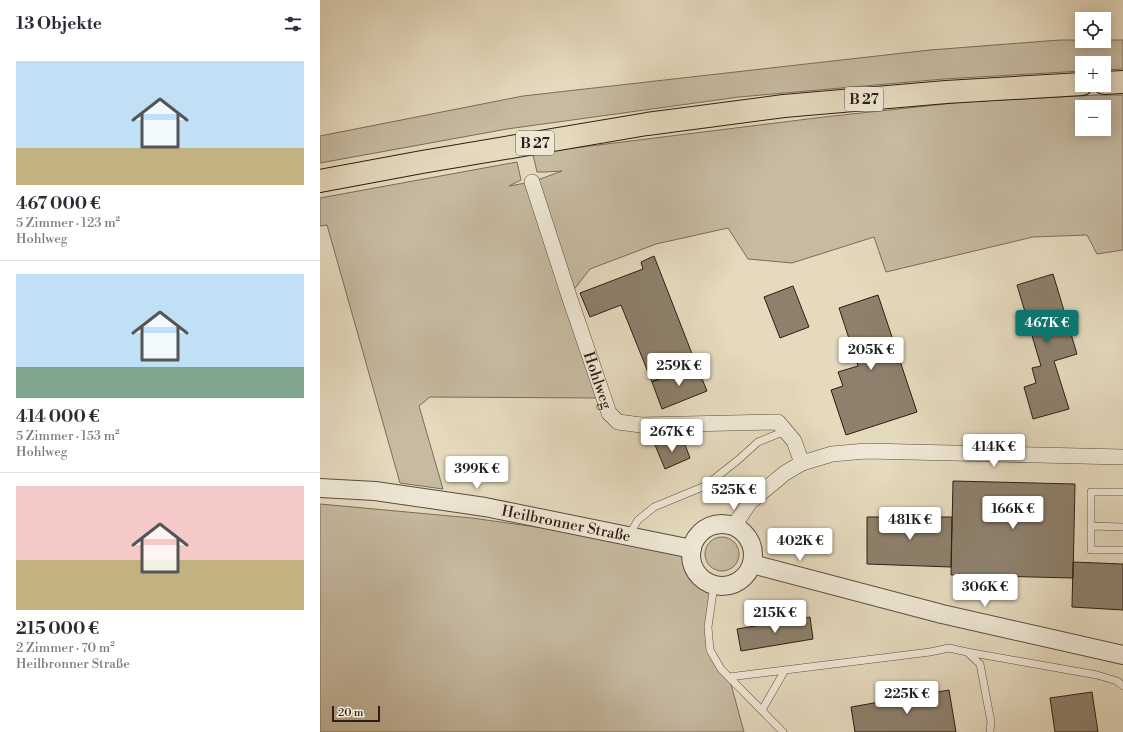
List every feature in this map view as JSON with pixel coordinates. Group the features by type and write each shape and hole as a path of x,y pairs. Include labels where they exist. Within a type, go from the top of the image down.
{"main road":[{"path":"1111,82 1123,82"},
{"name":"B 27","path":"320,181 422,162 647,124 784,106 946,92 1075,84"}],"street":[{"name":"Hohlweg","path":"532,182 609,413 618,422 641,425 778,422 794,440 802,463"},
{"path":"734,526 750,502 785,473 802,463 832,454 866,451 1123,457"},
{"name":"Heilbronner Straße","path":"320,488 375,491 485,507 692,549"},
{"path":"723,524 734,526 742,531 752,546 754,555 752,564 748,573 741,580 724,586 714,585 705,581 698,575 691,558 692,549 699,535 712,526 723,524"},
{"path":"752,564 942,614 1123,655"}],"lane":[{"path":"628,536 638,520 654,507 705,486 758,442 785,431"},
{"path":"1123,492 1091,492 1091,550 1123,550"},
{"path":"1091,526 1123,527"},
{"path":"714,585 708,627 710,650 721,670 729,676 783,732"},
{"path":"729,676 930,652 949,648 1097,675 1117,681 1123,686"},
{"path":"967,652 980,664 991,722 990,732"},
{"path":"762,710 785,670"}],"shaded area":[{"path":"1060,40 1075,40 1075,48 1111,48 1111,40 1123,40 1123,69 1111,70 1111,56 1075,56 1075,71 944,79 739,97 507,129 320,163 320,136 523,96 930,50"},
{"path":"1123,95 1123,250 1097,254 1087,235 1033,237 886,272 874,237 792,263 748,259 728,228 656,244 590,269 569,296 596,398 430,397 419,406 443,489 400,483 327,225 320,226 320,198 517,162 521,180 509,186 532,182 562,171 537,172 533,155 558,150 824,117 963,102"},
{"path":"320,504 472,518 692,549 693,562 696,572 703,579 714,585 710,650 729,677 744,732 320,732"},
{"path":"722,537 734,542 739,554 734,566 722,571 710,566 705,554 710,542"}],"building":[{"path":"654,256 696,364 652,382 621,305 590,317 580,293 643,269 641,262"},
{"path":"1053,274 1077,354 1054,361 1069,409 1033,419 1024,387 1036,383 1032,368 1041,366 1017,285"},
{"path":"793,286 809,327 780,338 764,297"},
{"path":"878,295 917,412 846,435 831,390 843,386 838,372 858,366 839,308"},
{"path":"696,364 707,391 662,409 652,382"},
{"path":"669,439 673,447 684,442 690,458 665,469 655,445"},
{"path":"953,481 1075,484 1073,578 951,575"},
{"path":"867,517 952,517 951,567 867,564"},
{"path":"1073,562 1123,564 1123,610 1072,607"},
{"path":"810,617 813,639 741,651 737,629"},
{"path":"949,690 956,732 855,732 851,707"},
{"path":"1092,692 1098,732 1055,732 1050,698"}]}
